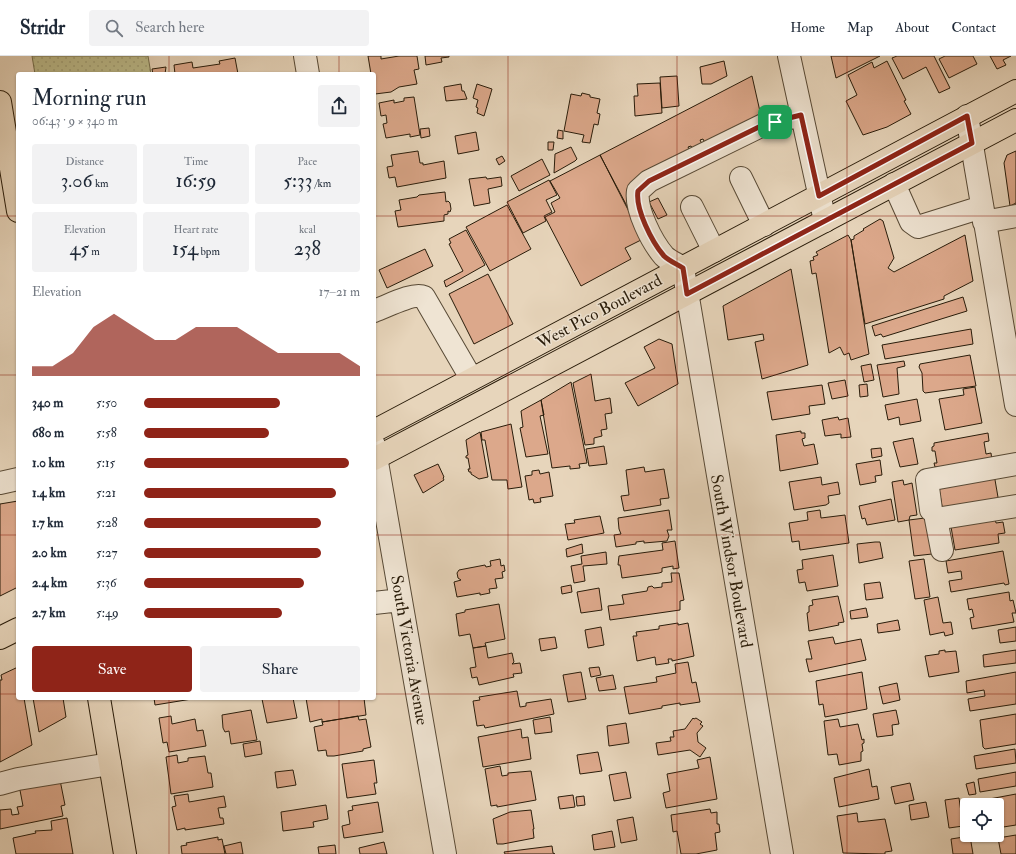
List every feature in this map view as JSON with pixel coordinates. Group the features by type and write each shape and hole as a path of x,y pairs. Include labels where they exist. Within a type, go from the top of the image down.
{"main road":[{"name":"West Pico Boulevard","path":"376,430 471,378 683,268 1016,91"},
{"path":"0,102 16,199"},
{"name":"West Pico Boulevard","path":"376,453 687,294 1016,120"},
{"path":"0,638 16,630"},
{"path":"99,700 125,854"}],"street":[{"path":"304,56 308,72"},
{"path":"789,56 825,221"},
{"path":"683,268 666,257 659,248 638,208 638,191 649,181 765,124 801,115"},
{"path":"967,116 1016,405"},
{"path":"741,178 764,225"},
{"path":"894,184 911,222 918,227 983,214 1016,216"},
{"path":"692,207 714,251"},
{"name":"South Windsor Boulevard","path":"683,268 782,854"},
{"path":"376,310 410,297 420,295 424,297 471,378"},
{"name":"South Victoria Avenue","path":"376,460 445,854"},
{"path":"931,510 927,480 1016,464"},
{"path":"0,483 16,479"},
{"path":"942,550 936,519 1016,506"},
{"path":"376,603 401,600"},
{"path":"0,784 18,779 110,764"}],"green space":[{"path":"32,56 148,56 151,72 35,72"}],"building":[{"path":"368,56 381,56 381,59 399,56 417,56 419,69 414,70 417,84 399,87 391,92 376,94 376,72 371,72"},
{"path":"425,56 449,57 441,58 442,62 426,65"},
{"path":"831,56 880,56 836,78"},
{"path":"897,56 934,56 950,88 939,93 926,67 903,79 892,58"},
{"path":"945,56 973,56 977,64 949,78 939,59"},
{"path":"990,56 1011,56 1003,60 1006,65 997,69"},
{"path":"235,58 238,72 175,72 174,65 192,62 193,68 220,64 219,61"},
{"path":"724,61 727,76 711,84 702,84 700,67"},
{"path":"887,61 906,100 904,101 911,114 887,127 863,135 846,101 857,95 848,75 872,62 874,68"},
{"path":"166,67 165,72 153,72 152,69"},
{"path":"677,76 679,106 662,108 660,77"},
{"path":"752,76 761,116 706,145 703,139 700,140 703,146 694,151 691,146 688,147 691,153 635,204 628,208 600,155"},
{"path":"660,83 662,113 635,116 634,96 638,96 637,84"},
{"path":"461,84 462,91 464,91 467,99 446,101 444,87"},
{"path":"477,84 492,89 484,116 477,113 478,108 476,107 478,100 473,98"},
{"path":"582,93 590,95 590,97 600,99 597,113 600,114 598,125 594,124 590,143 582,142 584,135 564,131 571,94 581,96"},
{"path":"414,97 420,135 410,137 410,134 386,138 383,124 387,123 386,115 381,116 379,103 394,100 394,103 404,101 404,98"},
{"path":"429,128 430,136 421,138 420,129"},
{"path":"558,130 563,131 563,139 557,138"},
{"path":"476,132 479,150 458,154 455,136"},
{"path":"548,142 554,142 553,150 548,150"},
{"path":"571,147 577,159 554,173 555,154"},
{"path":"418,151 420,163 423,163 423,165 444,161 446,178 397,187 395,177 389,178 387,167 393,166 391,155"},
{"path":"1016,151 1016,203 1010,206 1004,163 1007,155"},
{"path":"600,155 643,239 625,248 631,259 581,286 545,217 555,212 551,203 560,198 550,181"},
{"path":"502,156 505,161 499,165 496,159"},
{"path":"542,159 550,175 519,191 511,176"},
{"path":"486,177 487,179 501,177 502,186 488,189 490,203 474,206 469,179"},
{"path":"549,180 557,195 546,200 552,212 544,216 546,221 523,233 507,202"},
{"path":"445,192 446,202 448,201 450,203 451,209 450,212 448,211 448,214 444,215 444,221 398,227 395,211 401,210 399,200 417,197 419,195"},
{"path":"658,198 667,215 658,219 649,202"},
{"path":"507,205 531,249 490,271 466,227"},
{"path":"880,219 883,221 894,258 888,268 894,272 965,235 973,281 944,296 944,299 865,324 851,240 854,239 854,236 864,230 863,229"},
{"path":"466,230 485,265 446,287 444,281 463,271 449,244 451,243 449,239"},
{"path":"848,235 851,240 869,354 851,360 849,353 844,355 840,347 829,353 816,273 812,274 810,261 814,260 813,257 818,255 816,252"},
{"path":"425,249 433,266 387,288 379,270"},
{"path":"791,269 808,365 762,379 755,342 764,340 763,334 728,340 723,306"},
{"path":"488,274 513,324 474,344 449,294"},
{"path":"963,297 967,311 883,337 881,334 875,336 872,326"},
{"path":"971,329 973,344 885,359 882,345"},
{"path":"659,339 672,344 678,384 638,406 625,383 655,368 644,347"},
{"path":"970,355 976,386 925,393 923,391 922,373 919,367 920,364"},
{"path":"904,361 905,366 897,368 899,394 883,397 877,365"},
{"path":"871,364 874,380 864,382 861,366"},
{"path":"591,374 595,401 610,398 612,413 605,414 607,429 601,430 602,436 594,438 594,444 585,445 573,383"},
{"path":"845,380 848,396 832,399 828,383"},
{"path":"571,382 587,463 579,464 580,468 570,469 570,466 552,468 541,400"},
{"path":"867,384 868,396 860,397 859,385"},
{"path":"822,385 825,404 809,406 810,414 772,420 767,392"},
{"path":"975,387 982,423 945,430 939,399 964,395 963,389"},
{"path":"917,399 921,421 900,425 899,417 888,420 885,405"},
{"path":"541,400 544,415 540,416 548,454 526,457 520,428 523,427 521,411"},
{"path":"838,417 839,420 848,418 851,437 841,438 841,434 825,436 822,420"},
{"path":"511,424 522,487 508,489 507,480 492,480 485,440 482,440 481,432"},
{"path":"801,431 801,433 805,433 805,438 802,439 804,446 814,444 818,464 780,471 776,435"},
{"path":"480,432 488,477 479,479 471,474 468,469 470,469 468,458 466,458 468,455 466,440"},
{"path":"988,433 989,441 984,442 986,454 991,453 992,461 938,470 938,467 935,467 934,463 937,463 935,451 932,451 934,443"},
{"path":"913,438 918,464 900,467 893,442"},
{"path":"604,446 607,464 589,466 586,449"},
{"path":"881,448 882,456 872,458 871,449"},
{"path":"880,460 882,475 875,476 876,482 860,485 856,464"},
{"path":"438,464 444,480 423,493 414,475"},
{"path":"644,467 645,472 664,469 669,498 660,499 661,505 624,511 621,496 629,495 626,470"},
{"path":"539,470 540,474 549,472 553,496 540,498 541,502 534,503 533,499 529,500 525,476 532,475 532,471"},
{"path":"994,474 999,503 943,512 938,483"},
{"path":"821,477 822,485 838,482 840,494 828,496 829,503 826,505 794,510 789,482"},
{"path":"903,480 904,485 912,483 917,515 910,516 909,520 898,522 892,482"},
{"path":"891,499 895,520 867,525 865,518 862,519 859,506"},
{"path":"16,501 16,588 0,596 0,504"},
{"path":"669,510 672,530 667,530 669,536 667,541 644,543 644,541 636,542 636,544 616,547 614,535 621,534 618,518"},
{"path":"820,510 821,518 845,515 849,543 800,550 799,541 792,542 789,523 808,520 807,512"},
{"path":"994,514 996,523 1003,522 1005,533 998,534 999,543 955,550 950,521"},
{"path":"600,516 604,533 568,540 565,524 575,523 574,520"},
{"path":"925,518 932,554 914,556 909,520"},
{"path":"675,541 679,568 673,569 673,566 662,568 662,572 659,573 622,578 620,565 618,565 619,556 663,550 662,543"},
{"path":"880,542 883,558 859,563 857,544"},
{"path":"582,544 583,553 567,557 566,549"},
{"path":"1003,551 1009,584 1005,585 1004,583 951,592 949,581 962,579 961,571 948,573 946,561"},
{"path":"606,552 607,564 583,566 585,581 574,583 571,566 582,564 581,556"},
{"path":"833,555 838,586 807,591 805,582 799,583 797,570 803,569 802,560"},
{"path":"500,559 501,566 504,565 505,571 502,572 503,578 495,579 497,588 489,589 490,593 480,595 480,593 457,597 454,582 461,580 458,578 457,573 459,570 485,565 486,567 491,566 490,561"},
{"path":"924,559 930,597 915,599 909,561"},
{"path":"671,573 679,573 684,600 680,601 680,610 610,620 608,606 624,604 622,595 647,591 648,587 652,586 654,588 662,587 662,583 672,582"},
{"path":"880,582 883,598 866,600 864,584"},
{"path":"571,585 572,592 562,594 561,587"},
{"path":"599,588 602,610 581,613 577,592"},
{"path":"1009,592 1010,601 1013,600 1016,613 1012,613 1014,622 972,629 970,618 974,617 972,609 969,610 967,599"},
{"path":"838,596 844,622 838,623 839,625 809,631 807,613 809,612 809,606 813,605 812,600"},
{"path":"938,597 943,623 951,622 953,634 945,636 944,632 930,635 924,600"},
{"path":"499,604 505,639 485,643 486,646 473,648 470,634 459,636 456,614 465,612 465,610"},
{"path":"866,608 868,617 851,619 850,611"},
{"path":"898,620 900,630 878,633 877,624"},
{"path":"678,623 678,625 688,623 694,656 672,661 672,659 668,659 669,663 656,665 655,657 637,661 633,636 637,636 636,632 659,629 659,626"},
{"path":"601,627 604,645 588,648 585,630"},
{"path":"1016,627 1016,641 1000,643 998,630"},
{"path":"555,637 557,648 541,651 539,639"},
{"path":"833,637 835,644 861,639 866,660 809,672 806,659 812,659 808,641"},
{"path":"486,646 488,658 512,653 514,662 512,664 520,663 522,673 513,674 514,677 479,685 477,677 472,678 470,668 476,667 473,648"},
{"path":"945,650 945,652 956,651 959,672 929,677 925,656 939,654 939,651"},
{"path":"1016,650 1016,663 984,667 983,655"},
{"path":"688,662 692,683 696,682 700,702 662,706 662,708 629,714 624,687 657,682 656,677 676,673 675,664"},
{"path":"599,667 601,675 591,677 589,668"},
{"path":"16,668 16,700 24,700 32,745 0,762 0,680 2,680 1,675"},
{"path":"581,672 586,699 568,702 563,675"},
{"path":"862,672 867,709 825,717 823,704 819,705 816,681"},
{"path":"1016,672 1016,704 970,711 968,699 985,696 984,690 967,693 966,681"},
{"path":"613,675 616,689 599,691 596,678"},
{"path":"897,683 900,700 883,704 879,687"},
{"path":"517,691 520,707 526,706 526,703 551,699 554,714 485,728 484,725 477,726 473,701 480,700 479,697"},
{"path":"33,700 63,700 66,717 39,732"},
{"path":"154,700 186,700 155,705"},
{"path":"262,700 293,700 297,718 267,723"},
{"path":"306,700 364,700 366,715 322,722 322,719 310,722"},
{"path":"251,710 257,740 231,744 229,731 225,732 223,728 222,715"},
{"path":"896,710 899,724 892,725 893,735 877,737 873,714"},
{"path":"1016,714 1016,744 985,749 983,747 980,720"},
{"path":"171,716 172,724 195,719 197,731 203,730 206,746 169,752 167,742 163,743 159,718"},
{"path":"358,716 359,720 366,719 371,747 363,749 363,751 334,756 327,756 326,750 318,751 314,727 323,725 322,722"},
{"path":"550,717 552,732 535,734 533,720"},
{"path":"693,718 696,718 702,722 700,724 703,726 697,733 698,742 706,748 700,757 690,750 658,755 656,743 671,741 670,737 674,737 673,731 685,729"},
{"path":"838,719 840,727 858,724 862,740 864,739 864,743 862,744 863,751 861,752 861,761 839,765 837,754 828,755 824,721"},
{"path":"626,723 629,743 609,746 607,726"},
{"path":"521,729 522,738 528,737 531,759 483,767 478,737"},
{"path":"260,741 262,754 245,757 243,744"},
{"path":"1015,749 1016,763 976,769 974,756"},
{"path":"598,752 602,771 580,774 577,755"},
{"path":"177,755 178,763 188,761 188,758 205,756 208,773 211,773 213,787 171,794 166,757"},
{"path":"710,757 717,799 666,808 663,793 670,791 667,774 699,768 697,760"},
{"path":"374,760 377,783 374,783 376,794 347,798 342,764"},
{"path":"500,766 502,776 508,775 508,773 531,771 536,800 497,807 497,805 491,806 485,769"},
{"path":"869,769 872,787 877,786 879,799 839,807 834,778"},
{"path":"293,770 296,785 277,788 275,772"},
{"path":"626,772 631,798 614,801 609,775"},
{"path":"1016,772 1016,786 980,792 978,779"},
{"path":"60,780 65,805 61,806 63,816 0,829 0,810 11,809 12,815 19,814 17,807 23,806 19,785"},
{"path":"974,782 976,794 969,795 966,784"},
{"path":"910,783 914,800 895,804 891,787"},
{"path":"188,794 189,802 224,796 226,807 218,808 220,818 223,818 224,824 177,830 172,807 176,806 174,796"},
{"path":"1016,794 1016,825 1004,827 1004,798 995,798"},
{"path":"573,795 575,807 560,809 558,797"},
{"path":"584,796 585,805 577,806 576,797"},
{"path":"959,798 960,826 949,828 945,800"},
{"path":"378,802 383,832 344,838 342,826 350,824 348,811 353,810 352,806"},
{"path":"926,802 929,817 911,820 909,805"},
{"path":"326,805 328,819 313,822 314,827 283,831 281,812"},
{"path":"710,809 711,813 717,812 717,824 719,824 720,832 715,833 717,850 696,854 681,854 677,831 673,832 671,815"},
{"path":"531,810 534,838 497,844 493,819 510,812"},
{"path":"857,813 858,822 885,819 892,851 885,852 885,854 843,853 837,816"},
{"path":"633,817 637,840 621,843 617,820"},
{"path":"67,818 73,854 16,854 13,838 36,833 35,831 52,830 51,821"},
{"path":"612,831 615,847 594,850 592,835"},
{"path":"1016,835 1016,854 1001,854 999,842 1004,842 1004,837"},
{"path":"218,837 218,840 222,839 225,854 182,854 181,846 187,845 186,843"},
{"path":"960,838 960,842 971,842 973,854 953,854 951,839"},
{"path":"241,842 243,854 226,854 224,846"},
{"path":"384,842 387,854 360,854 359,848"},
{"path":"335,845 336,854 319,854 318,847"},
{"path":"552,846 553,853 555,854 505,854 504,852"}],"route":[{"path":"801,115 819,196 967,116 972,143 687,294 683,268 666,257 659,248 638,208 638,191 649,181 765,124 775,122 801,115"}]}
